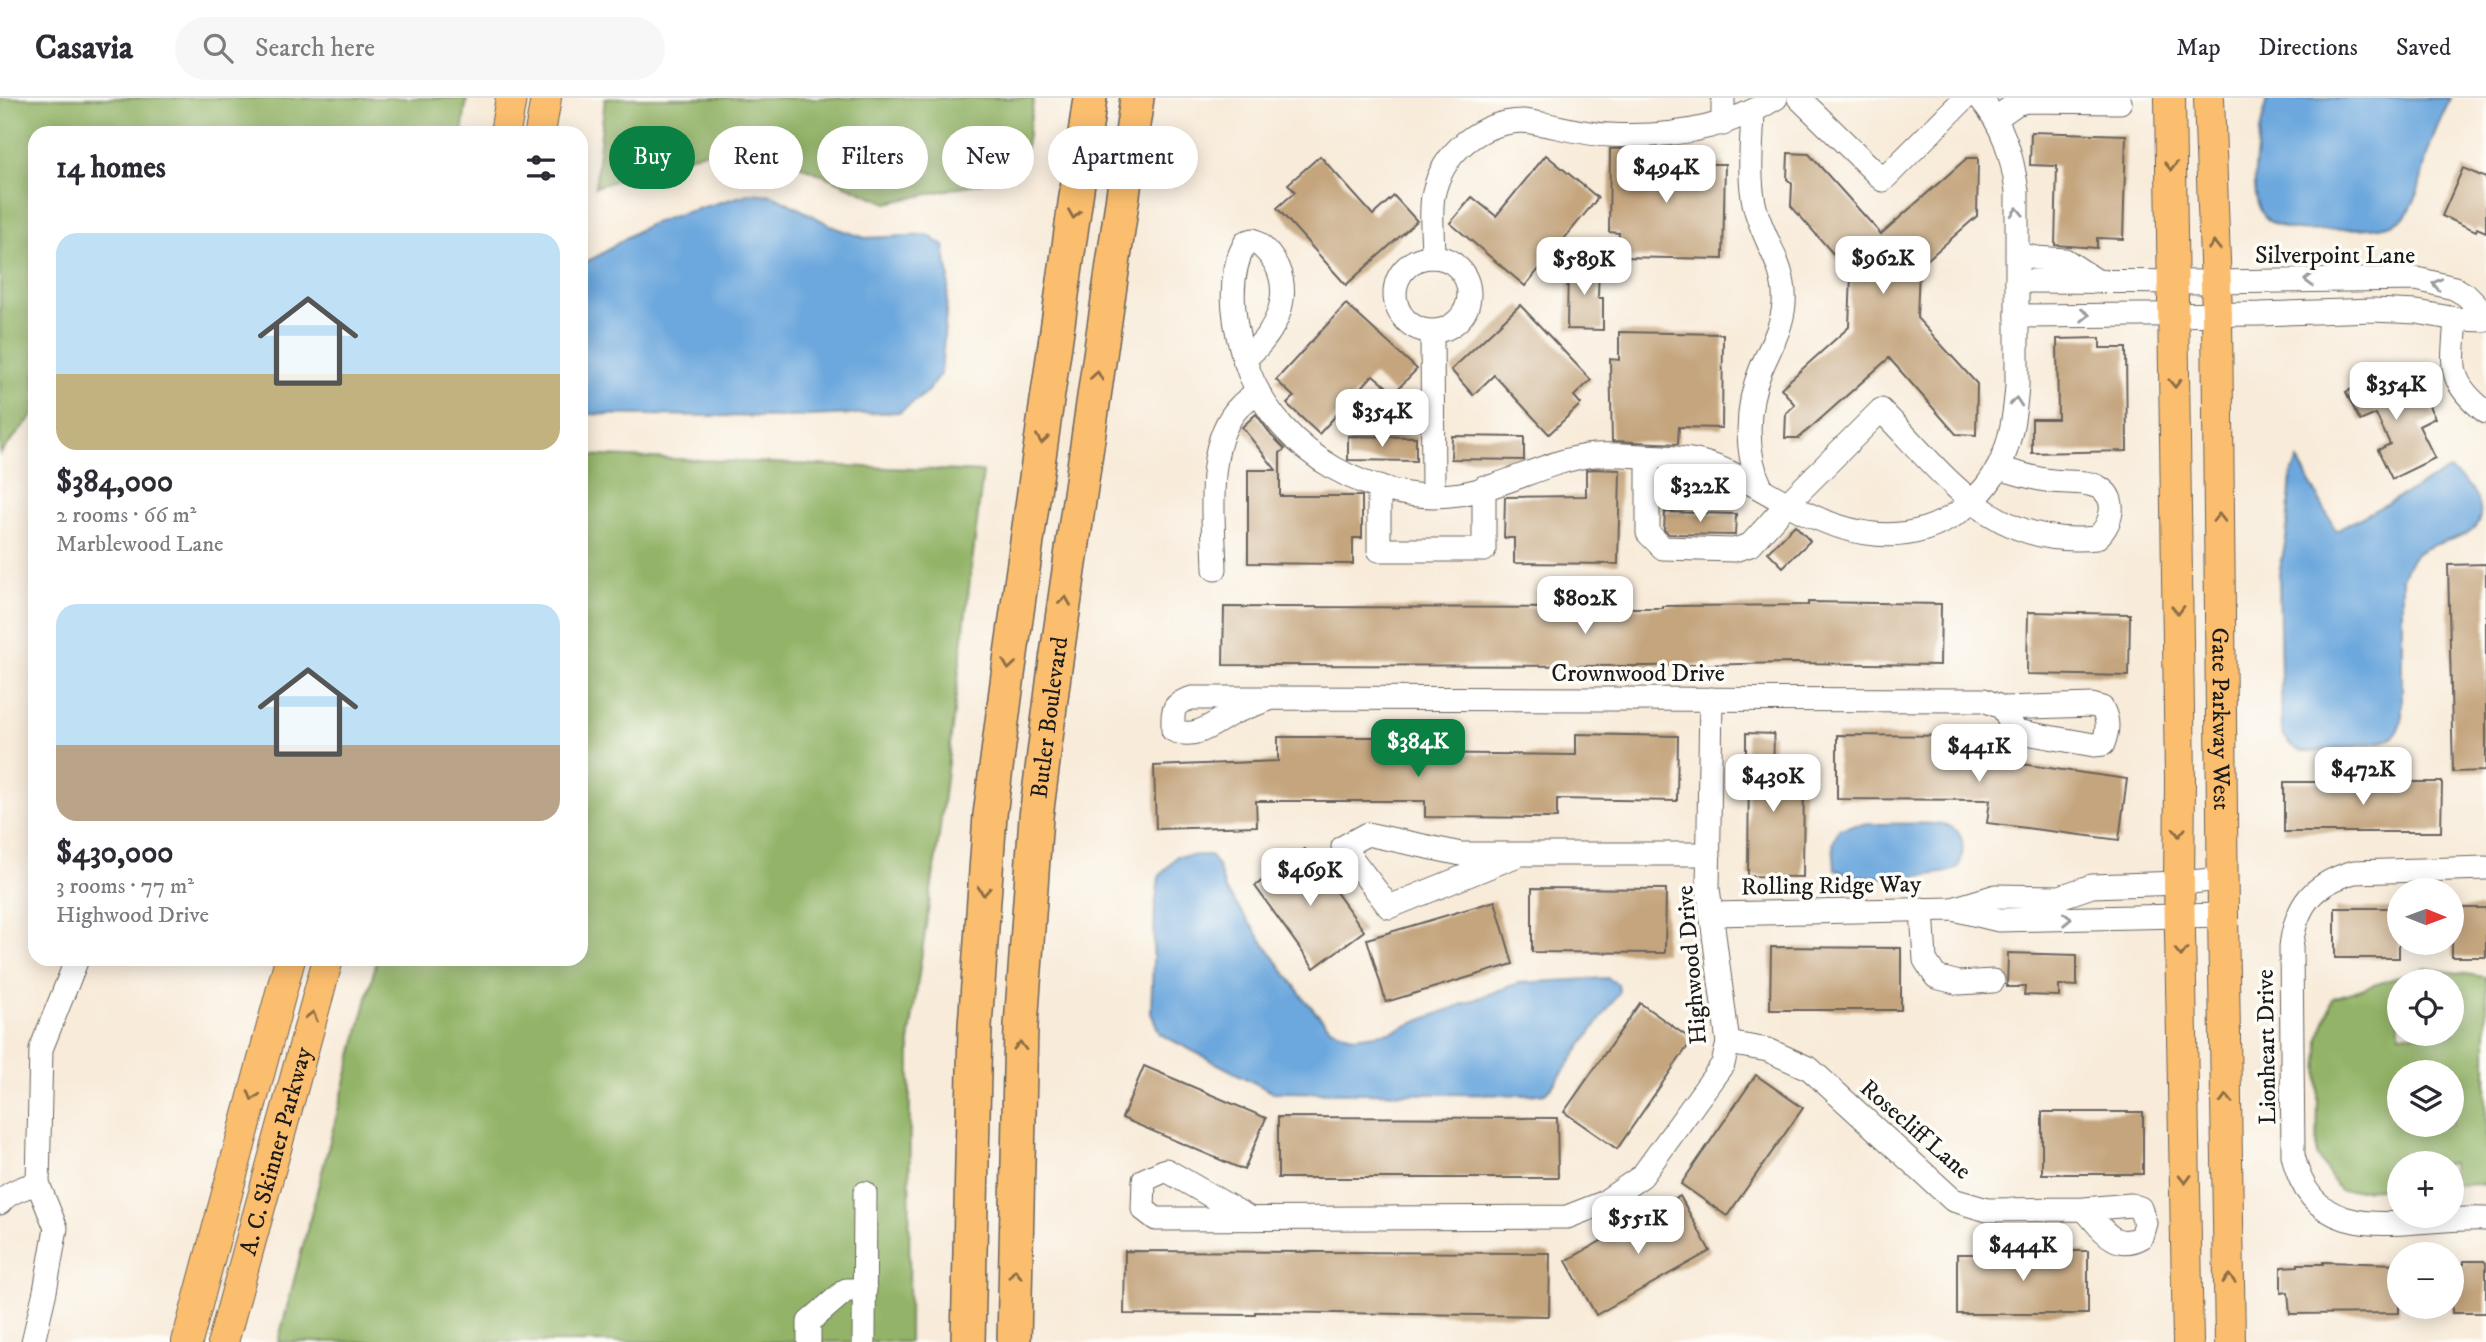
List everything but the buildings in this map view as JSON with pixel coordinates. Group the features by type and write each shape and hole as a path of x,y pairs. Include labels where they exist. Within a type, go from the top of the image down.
{"highway":[{"name":"Butler Boulevard","path":"968,1342 974,1038 989,827 1090,98"},
{"name":"Butler Boulevard","path":"1014,1342 1021,1026 1037,817 1137,98"}],"main road":[{"path":"506,126 511,98"},
{"path":"541,126 546,98"},
{"name":"Gate Parkway West","path":"2170,98 2180,780 2179,883 2188,1342"},
{"name":"Gate Parkway West","path":"2210,98 2217,314 2230,1342"},
{"name":"A. C. Skinner Parkway","path":"187,1342 288,966"},
{"name":"A. C. Skinner Parkway","path":"223,1342 326,966"}],"street":[{"path":"1723,98 1723,124"},
{"path":"1433,257 1433,209 1438,182 1462,146 1471,136 1487,127 1510,121 1523,121 1587,133 1672,133 1723,124 1776,98"},
{"path":"1799,98 1883,180 1965,98"},
{"path":"1244,359 1258,391 1293,437 1334,470 1379,487 1433,495 1461,494 1594,455 1648,457 1697,461 1762,489 1825,523 1867,534 1905,535 1936,526 1971,503 1985,489 2005,456 2014,418 2017,386 2017,191 2012,159 1996,118 1980,98"},
{"path":"1996,118 2016,104 2027,101 2120,102"},
{"path":"1752,112 1754,203 1779,264 1784,302 1783,317 1755,386 1752,404 1749,434 1751,459 1762,489"},
{"path":"2018,254 2065,260 2097,281"},
{"path":"1433,257 1446,259 1457,266 1465,276 1469,302 1456,324 1445,330 1432,332 1410,324 1402,316 1395,294 1397,282 1411,264 1433,257"},
{"name":"Silverpoint Lane","path":"2017,281 2417,279 2455,288 2466,295 2486,318"},
{"name":"Silverpoint Lane","path":"2017,316 2373,310 2417,312 2456,319 2486,318"},
{"path":"2456,319 2454,371 2460,389 2486,412"},
{"path":"1432,332 1433,495"},
{"path":"1215,569 1214,471 1218,446 1229,421 1240,405 1258,391"},
{"path":"1648,457 1647,533 1663,548 1734,550 1751,545 1787,504 1881,410 1971,503 1998,520 2045,537 2096,538 2106,530 2112,509 2110,497 2102,489 2093,485 2049,481 1999,467"},
{"path":"1379,487 1379,550 1484,550 1484,487"},
{"name":"Crownwood Drive","path":"1272,698 1984,700 2003,708"},
{"name":"Highwood Drive","path":"1251,1219 1567,1217 1603,1203 1642,1176 1723,1064 1728,1043 1708,888 1711,699"},
{"path":"1518,855 1389,907 1343,848 1367,834 1461,854 1709,854"},
{"name":"Lionheart Drive","path":"2486,869 2354,872 2339,877 2321,885 2307,900 2293,929 2291,947 2293,1155 2297,1174 2307,1192 2324,1208 2342,1219 2362,1224 2486,1219"},
{"path":"2179,883 2223,879"},
{"name":"Rolling Ridge Way","path":"1953,909 2029,883 2066,882 2092,886 2179,883"},
{"path":"1922,909 1925,960 1936,977 1959,983 1993,981"},
{"name":"Rolling Ridge Way","path":"1711,914 1953,909 1999,920 2223,915"},
{"path":"33,1342 56,1228 38,1184 41,1048 73,966"},
{"name":"Rosecliff Lane","path":"1728,1043 1769,1050 1810,1069 1954,1200 1987,1210 2084,1209"},
{"path":"0,1203 4,1198 38,1184"},
{"path":"864,1342 865,1193"},
{"path":"808,1342 809,1322 846,1290 864,1290"}],"green space":[{"path":"0,98 467,98 463,126 28,126 28,421 0,454"},
{"path":"605,98 1034,98 1029,126 942,126 942,189 952,189 887,203 855,189 928,189 928,126 817,126 817,173 803,167 803,126 709,126 709,150 695,155 695,126 609,126 609,182 595,187"},
{"path":"588,455 983,472 939,836 910,1035 909,1342 278,1342 375,966 588,966"},
{"path":"2464,974 2486,977 2484,1184 2464,1185 2464,1151 2387,1151 2387,1189 2340,1191 2317,1156 2319,1039 2333,998 2387,981 2387,1046 2464,1046"}],"water":[{"path":"2267,98 2451,98 2430,145 2417,195 2404,217 2392,224 2375,228 2308,231 2274,224 2263,215 2257,201 2255,166"},
{"path":"751,193 773,195 836,228 865,238 928,235 944,246 949,277 941,373 926,393 900,412 786,417 588,414 588,260 639,230 685,212"},
{"path":"2298,460 2336,531 2449,470 2468,486 2480,507 2480,518 2475,527 2456,538 2423,549 2407,566 2402,578 2402,718 2392,738 2376,743 2303,751 2294,747 2282,733 2279,574 2286,539 2291,475"},
{"path":"1875,824 1927,824 1953,828 1962,841 1958,868 1938,874 1894,877 1857,876 1835,870 1833,842 1839,829"},
{"path":"1210,855 1218,866 1225,889 1305,1000 1330,1028 1354,1037 1390,1032 1518,983 1607,978 1618,984 1619,993 1545,1093 1272,1092 1160,1034 1151,1013 1155,908 1159,877 1177,856"}]}
